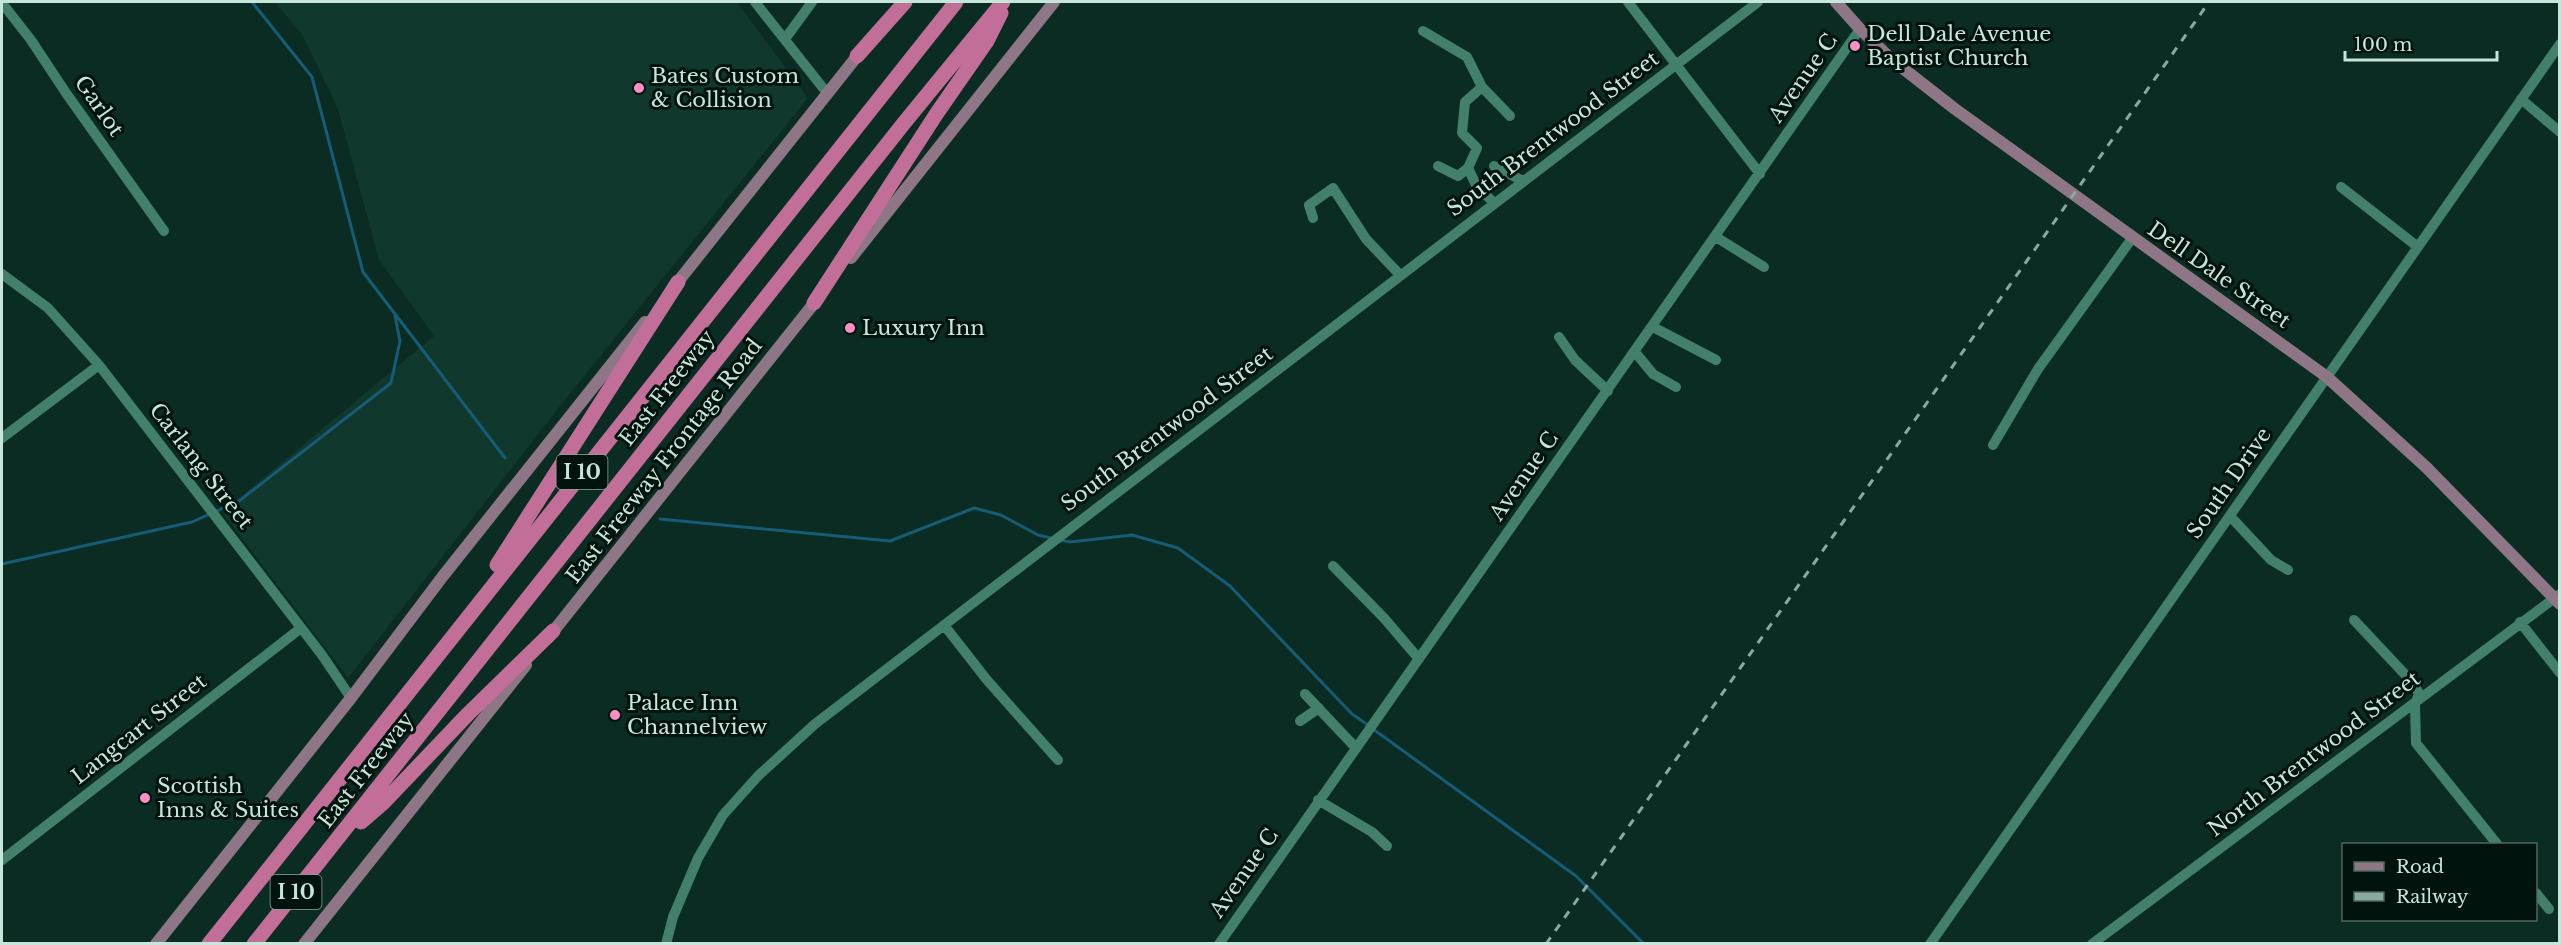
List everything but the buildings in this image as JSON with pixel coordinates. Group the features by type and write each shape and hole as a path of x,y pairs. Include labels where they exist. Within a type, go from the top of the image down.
{"highway":[{"path":"857,56 904,2"},
{"name":"East Freeway","path":"209,944 956,2"},
{"path":"814,303 937,113 987,41 1005,2"},
{"name":"East Freeway","path":"254,944 338,841 675,412 1005,2"},
{"path":"450,639 678,282"},
{"path":"338,841 383,803 468,714 553,631"}],"main road":[{"name":"East Freeway Frontage Road","path":"304,944 1054,2"},
{"name":"Dell Dale Street","path":"1836,2 1891,59 1955,109 2327,377 2426,468 2558,599"},
{"path":"156,944 351,698 443,576 857,56"}],"street":[{"path":"755,2 826,93"},
{"path":"785,39 812,2"},
{"path":"1628,2 1760,174"},
{"name":"South Brentwood Street","path":"666,944 674,917 698,858 714,829 734,802 758,776 815,724 1758,2"},
{"name":"Garlot","path":"2,3 32,40 66,93 164,231"},
{"name":"Avenue C","path":"1219,944 1860,29"},
{"path":"1423,31 1467,57 1482,87 1510,116"},
{"name":"South Drive","path":"1930,944 2559,44"},
{"path":"1438,166 1458,176 1468,168 1477,148 1462,133 1465,102 1482,87"},
{"path":"2521,99 2559,132"},
{"path":"1494,166 1523,181"},
{"path":"1468,168 1476,186 1494,203"},
{"path":"2341,187 2418,247"},
{"path":"1313,218 1309,205 1333,188 1366,239 1400,275"},
{"path":"1716,237 1764,267"},
{"path":"1993,445 2038,369 2133,237"},
{"name":"Carlang Street","path":"2,274 48,308 99,365 301,628 351,698"},
{"path":"1653,327 1716,360"},
{"path":"1559,337 1575,360 1608,391"},
{"path":"1635,352 1653,374 1676,387"},
{"path":"2,438 99,365"},
{"path":"2230,516 2271,561 2288,570"},
{"path":"1333,566 1419,658"},
{"name":"North Brentwood Street","path":"2092,944 2415,704 2520,622 2558,599"},
{"path":"2354,620 2414,684 2419,694 2415,704 2416,742 2496,843"},
{"path":"2520,622 2559,673"},
{"path":"944,625 987,680 1058,760"},
{"name":"Langcart Street","path":"2,860 301,628"},
{"path":"1305,694 1356,748"},
{"path":"1300,721 1319,708"},
{"path":"1318,800 1372,832 1387,846"},
{"path":"2537,895 2549,909"}],"shaded area":[{"path":"275,2 737,2 808,98 560,406 348,678 222,512 434,336 379,260 338,109 303,36"}],"waterway":[{"path":"252,2 312,77 363,272 505,458"},
{"path":"2,564 192,522 239,501 391,383 400,341 395,316"},
{"path":"660,519 890,541 974,508 1001,515 1038,535 1051,538"},
{"path":"1061,540 1070,542 1132,535 1178,548 1230,586 1352,714 1368,725"},
{"path":"1373,729 1576,876 1644,944"}],"railway":[{"path":"1546,944 2209,2"}],"place":[{"name":"Dell Dale Avenue Baptist Church","path":"1855,46"},
{"name":"Bates Custom & Collision","path":"639,88"},
{"name":"Luxury Inn","path":"850,328"},
{"name":"Palace Inn Channelview","path":"615,715"},
{"name":"Scottish Inns & Suites","path":"145,798"}]}
